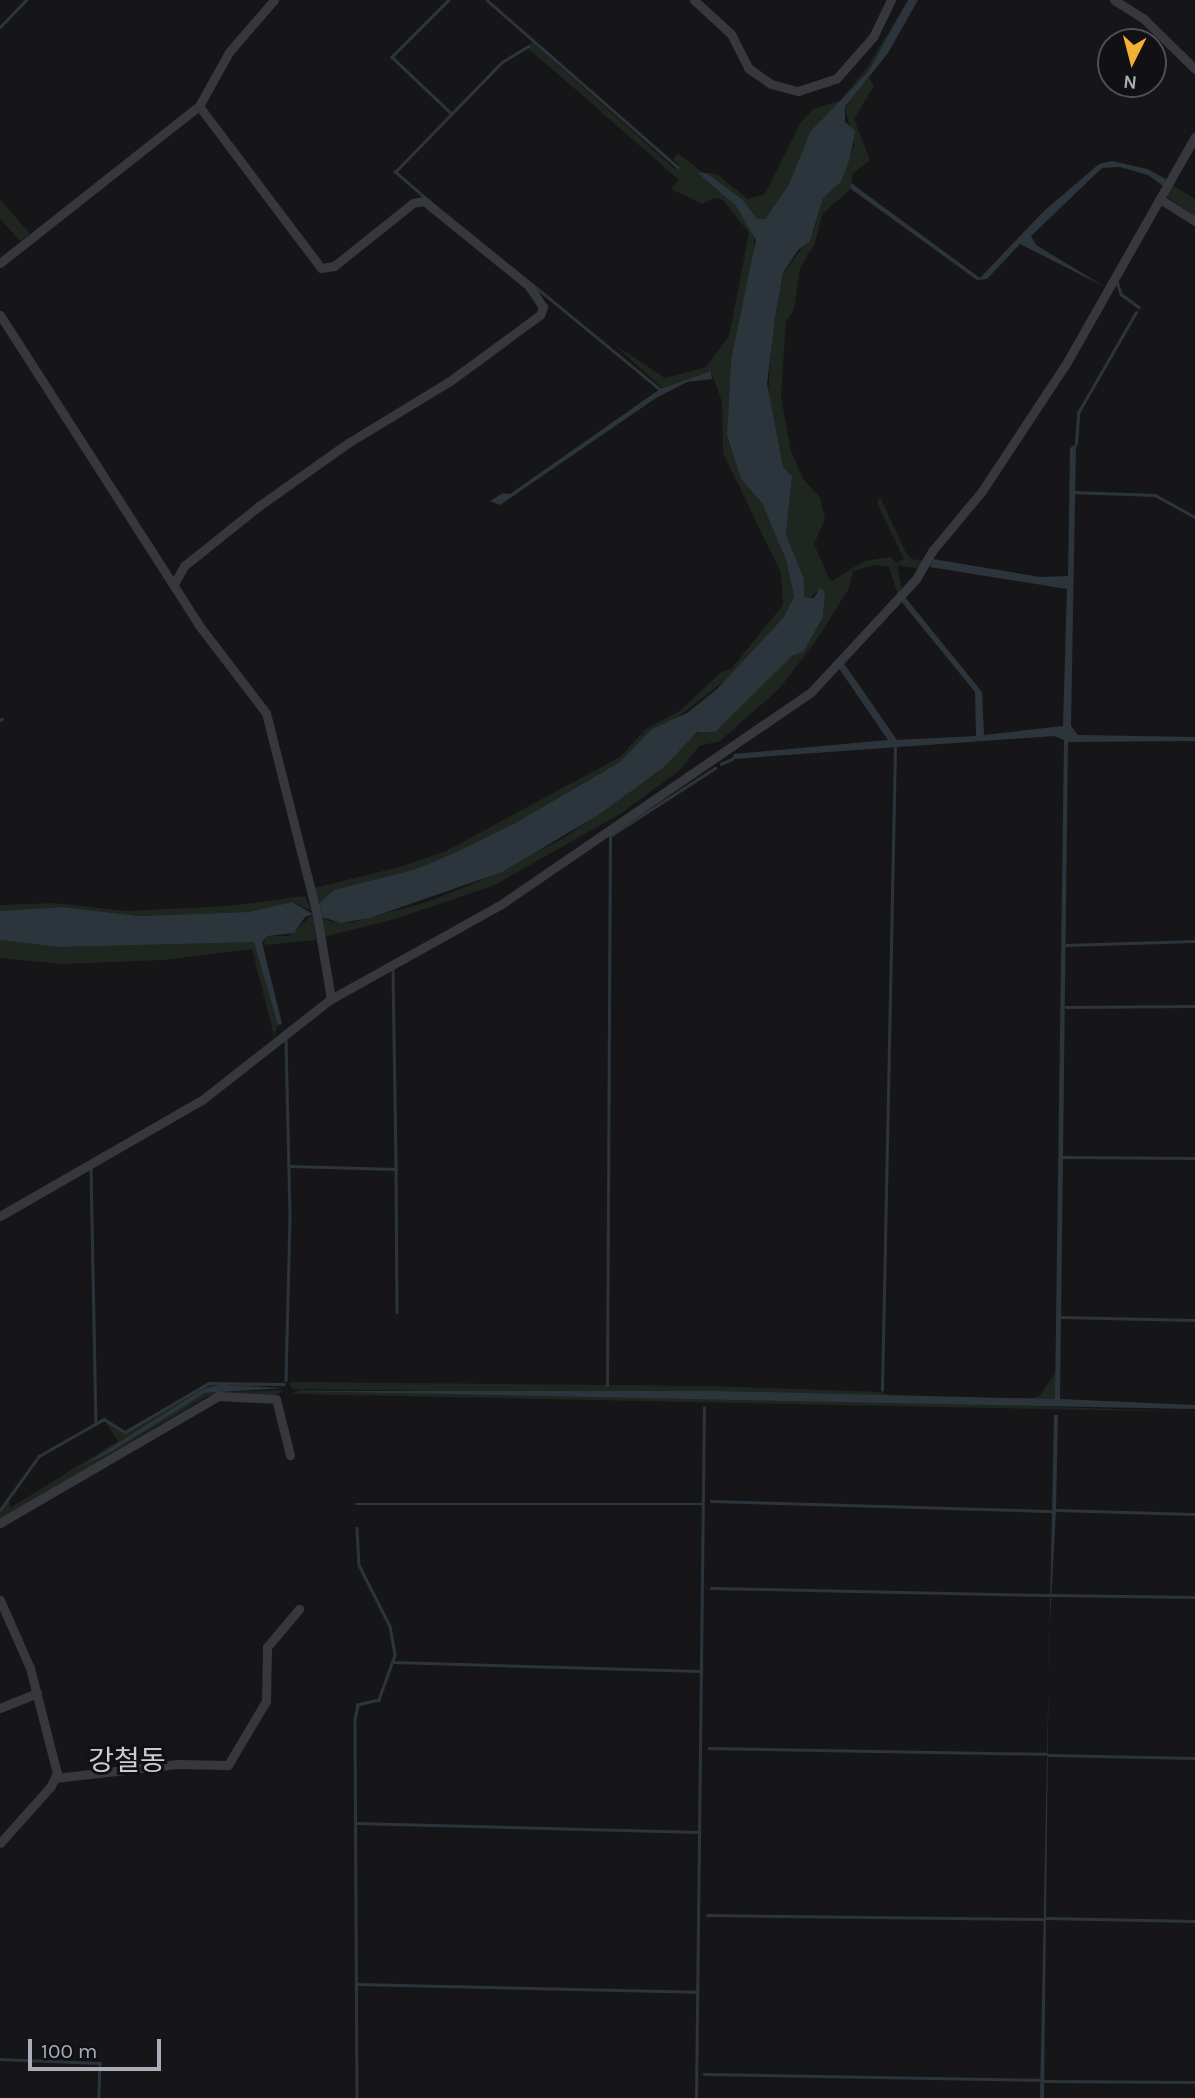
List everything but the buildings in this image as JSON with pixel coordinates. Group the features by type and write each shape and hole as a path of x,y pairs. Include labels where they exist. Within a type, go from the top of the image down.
{"street":[{"path":"0,263 200,106 229,52 274,0"},
{"path":"694,0 732,34 748,68 771,84 798,91 836,79 873,37 891,0"},
{"path":"1114,0 1144,19 1195,69"},
{"path":"174,584 184,566 260,506 348,443 450,382 540,315 543,307 529,286 424,201 413,203 334,266 321,268 200,106"},
{"path":"0,1216 202,1100 331,999 499,905 812,691 916,579 933,550 982,491 1067,362 1195,137"},
{"path":"1160,199 1195,221"},
{"path":"0,315 198,624 259,700 271,724 316,910 331,999"},
{"path":"0,1523 218,1396 276,1399 290,1455"},
{"path":"0,1600 23,1648 55,1755 55,1778 0,1843"},
{"path":"55,1778 177,1764 228,1765 266,1701 267,1647 299,1609"},
{"path":"0,1708 37,1693"}],"shaded area":[{"path":"908,0 868,72 835,111 822,119 788,186 765,219 757,219 706,173 717,174 748,199 765,194 800,124 813,109 840,101 867,68"},
{"path":"908,0 918,0 888,53 845,107 845,122 855,131 850,158 841,182 823,198 810,241 798,250 783,273 775,319 767,384 783,467 792,476 786,535 804,579 804,597 814,598 820,588 825,592 823,617 804,651 792,656 715,732 697,732 663,768 598,815 502,872 370,918 341,923 322,917 320,903 334,890 416,869 454,853 517,822 620,762 652,729 687,713 717,689 784,617 794,596 786,560 762,503 741,479 727,435 731,360 756,240 736,206 697,172 706,173 743,200 757,219 765,219 788,186 811,131 868,72"},
{"path":"532,42 676,170 680,166 673,159 678,153 698,169 736,206 754,230 754,265 731,360 727,435 741,479 762,503 786,560 794,596 784,617 728,678 620,762 517,822 454,853 416,869 334,890 319,909 314,888 403,866 446,851 620,757 646,729 681,710 720,673 732,668 783,605 781,573 723,453 722,402 711,371 662,388 615,345 665,378 706,367 729,336 749,233 723,200 714,198 702,204 671,189 679,180 528,48"},
{"path":"869,77 874,86 854,119 870,160 853,173 851,189 822,214 815,243 800,268 794,310 786,321 781,398 791,451 803,479 820,497 825,519 814,544 829,578 832,581 864,561 891,557 896,563 904,559 877,503 880,497 905,551 912,559 926,561 922,569 897,565 902,591 898,595 889,567 875,565 853,571 849,588 820,635 780,688 720,741 699,746 679,771 620,814 495,885 395,919 323,937 319,914 329,921 350,923 427,902 475,883 564,838 663,768 689,738 728,717 792,656 804,651 823,617 825,592 817,591 809,600 804,597 786,535 792,476 783,467 768,394 772,337 783,274 814,231 823,198 838,185 850,158 854,145 845,108"},
{"path":"1112,161 1147,169 1166,179 1163,186 1148,175 1120,167 1102,168 1031,236 1036,245 1105,287 1020,244 987,279 977,280 851,189 851,183 980,278 1044,211 1099,164"},
{"path":"1171,184 1195,199 1195,217 1166,196"},
{"path":"0,199 30,234 20,241 0,219"},
{"path":"711,371 712,379 687,382 656,398 500,505 490,501 503,493 510,494 660,389"},
{"path":"1076,444 1071,726 1078,735 1195,737 1195,741 1068,742 1060,1399 1195,1405 1195,1409 291,1391 715,1391 1055,1399 1064,740 1054,736 732,759 734,754 888,740 838,667 843,662 897,740 976,736 975,692 900,600 904,596 982,692 984,735 1063,726 1067,589 930,567 933,559 1040,577 1068,576 1070,448"},
{"path":"305,896 312,911 292,902 248,912 139,916 62,907 0,911 0,905 54,903 127,911 229,906"},
{"path":"292,902 313,914 305,917 294,933 268,936 262,942 282,1024 278,1025 254,942 59,947 0,940 0,911 62,907 139,916 248,912"},
{"path":"313,914 316,940 263,945 268,936 289,936"},
{"path":"0,940 59,947 255,941 278,1025 274,1036 252,949 164,960 62,964 0,958"},
{"path":"1057,1370 1056,1399 1027,1401 1040,1395"},
{"path":"289,1382 708,1386 882,1392 893,1397 292,1389"},
{"path":"209,1384 284,1385 203,1389 86,1465 205,1393 284,1390 275,1395 207,1396 0,1520 0,1511 9,1500 10,1508 118,1441 104,1420 128,1432"},
{"path":"221,1385 284,1388 205,1393 112,1451 79,1468 203,1389"},
{"path":"300,1390 837,1399 1195,1412 291,1394"},
{"path":"1054,1415 1058,1415 1056,1510 1050,1627"},
{"path":"1049,1682 1044,2098 1040,2098"}],"waterway":[{"path":"0,27 26,0"},
{"path":"449,0 392,57 451,113"},
{"path":"487,0 678,167"},
{"path":"425,198 395,172 502,62 529,46"},
{"path":"1117,281 1121,294 1139,307"},
{"path":"532,284 660,389"},
{"path":"1076,444 1078,413 1136,312"},
{"path":"1072,492 1155,495 1195,517"},
{"path":"882,1390 895,748"},
{"path":"721,764 732,759"},
{"path":"607,1385 610,836 715,768"},
{"path":"1066,945 1195,941"},
{"path":"393,970 396,1169"},
{"path":"1066,1007 1195,1006"},
{"path":"286,1040 290,1216 286,1380"},
{"path":"1063,1157 1195,1158"},
{"path":"290,1166 396,1169 397,1312"},
{"path":"91,1167 96,1422"},
{"path":"1060,1317 1195,1320"},
{"path":"0,1510 39,1456 104,1419 125,1432 209,1383 284,1384"},
{"path":"696,2098 704,1408"},
{"path":"711,1501 1054,1511"},
{"path":"356,1504 703,1504"},
{"path":"1056,1510 1195,1514"},
{"path":"357,1528 359,1565 390,1626 395,1655 379,1700 358,1705 355,1719 357,2098"},
{"path":"711,1588 1049,1595"},
{"path":"1052,1595 1195,1597"},
{"path":"394,1662 701,1671"},
{"path":"709,1748 1045,1754"},
{"path":"1048,1755 1195,1758"},
{"path":"356,1823 699,1832"},
{"path":"707,1915 1043,1919"},
{"path":"1046,1918 1195,1921"},
{"path":"357,1984 697,1992"},
{"path":"0,2059 100,2063 99,2098"},
{"path":"704,2074 1040,2080"},
{"path":"1044,2081 1195,2082"}],"district":[{"name":"강철동","path":"127,1761"}]}
